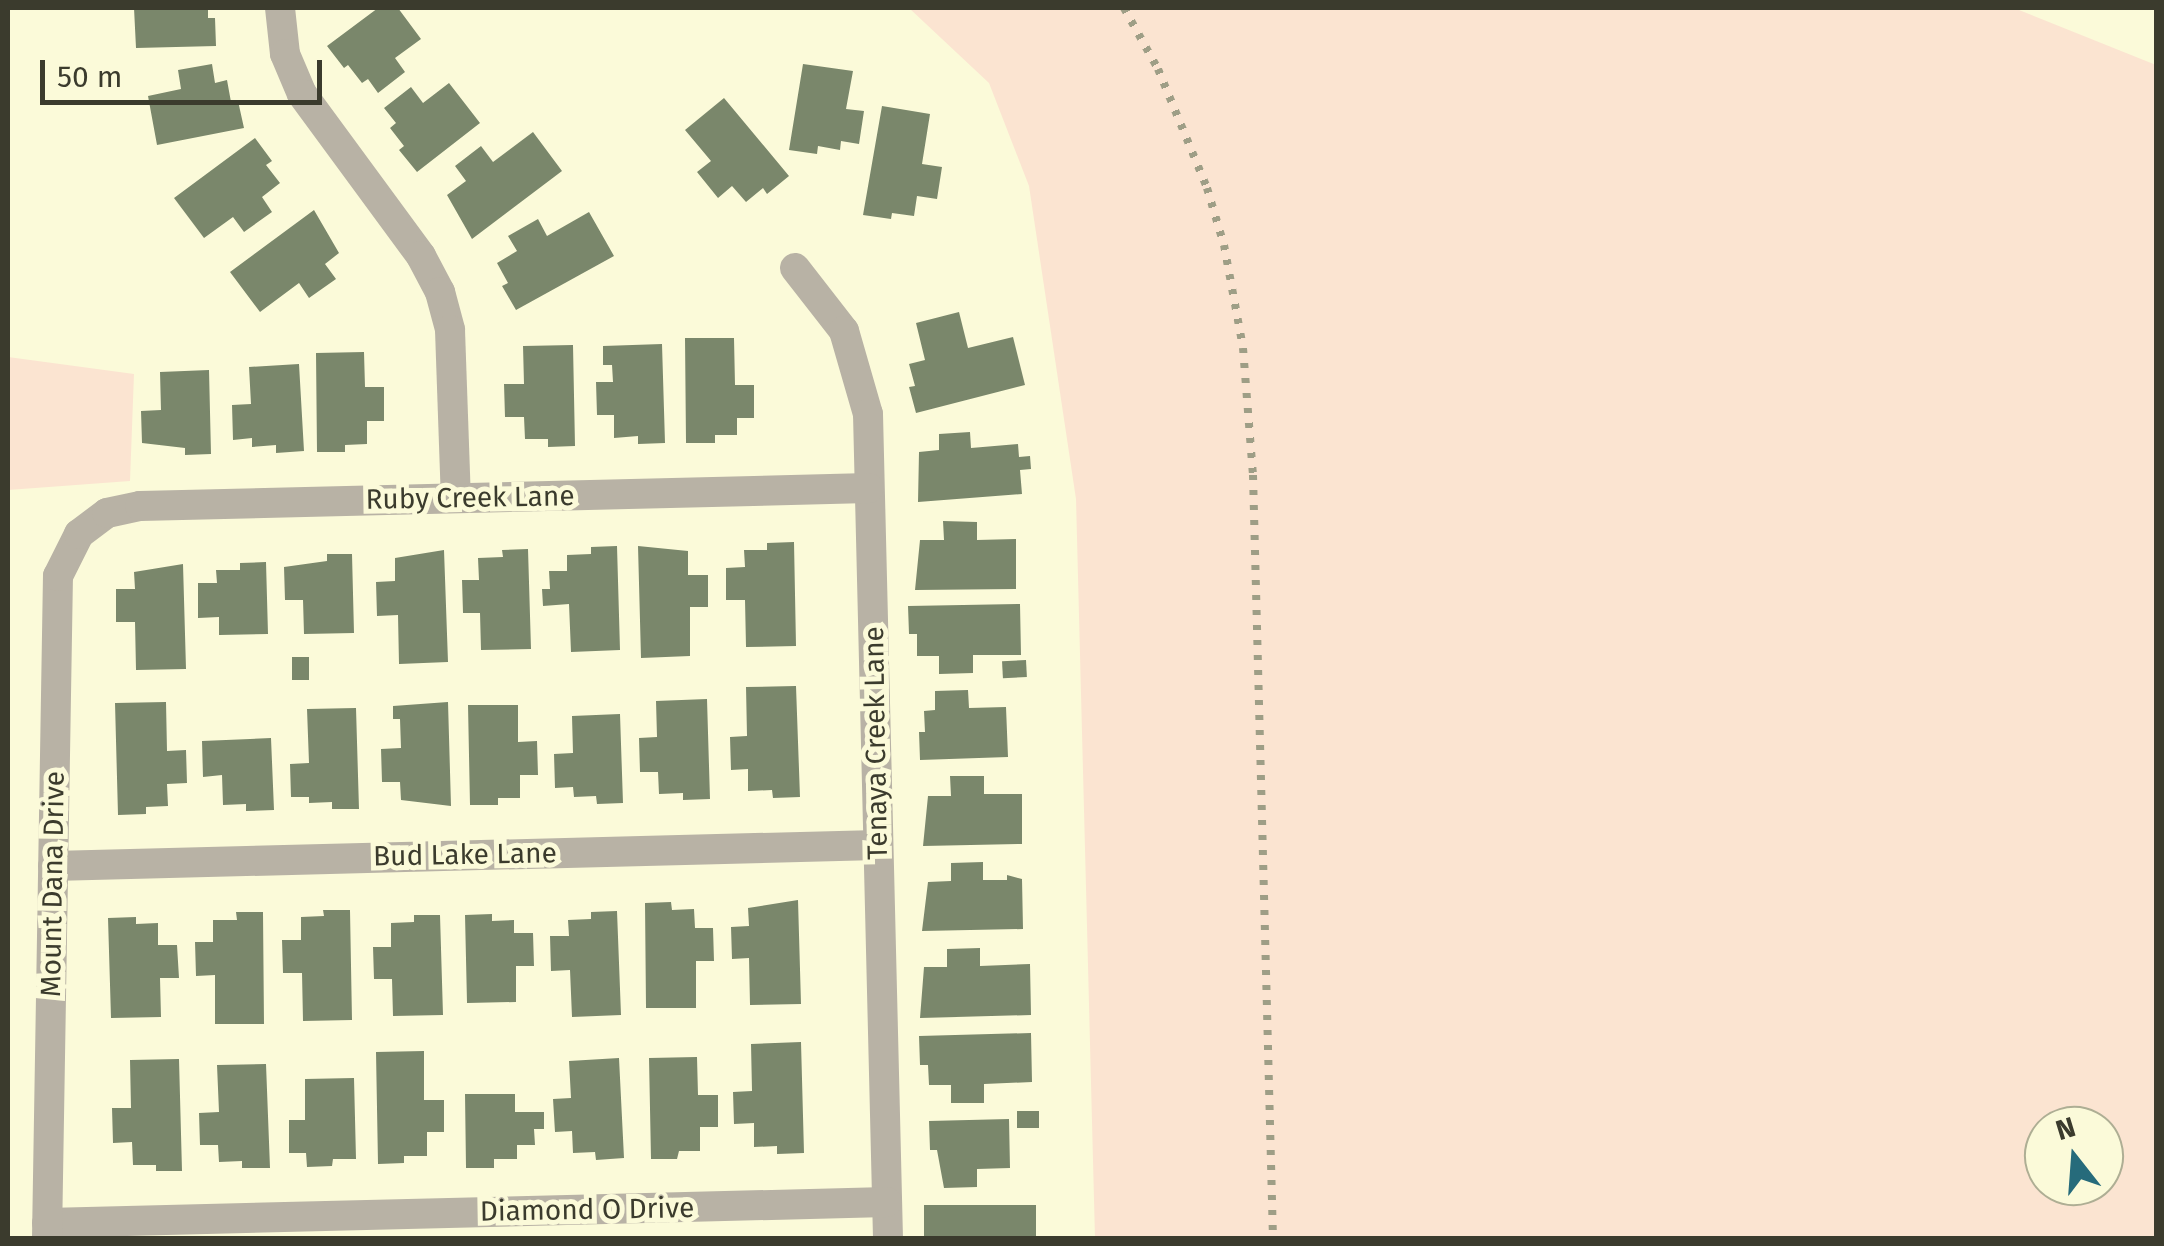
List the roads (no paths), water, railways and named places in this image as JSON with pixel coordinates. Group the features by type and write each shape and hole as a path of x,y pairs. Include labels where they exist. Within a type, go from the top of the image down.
{"street":[{"path":"280,8 286,54 302,94 421,256 440,292 450,330 456,498"},
{"name":"Tenaya Creek Lane","path":"794,268 844,331 868,414 888,1238"},
{"name":"Ruby Creek Lane","path":"79,534 107,514 140,506 870,488"},
{"name":"Mount Dana Drive","path":"47,1231 58,576 79,534"},
{"name":"Bud Lake Lane","path":"52,866 878,845"},
{"name":"Diamond O Drive","path":"47,1231 887,1202"}],"railway":[{"path":"1124,8 1158,69 1207,188 1224,245 1243,348 1253,475 1273,1238"}]}
